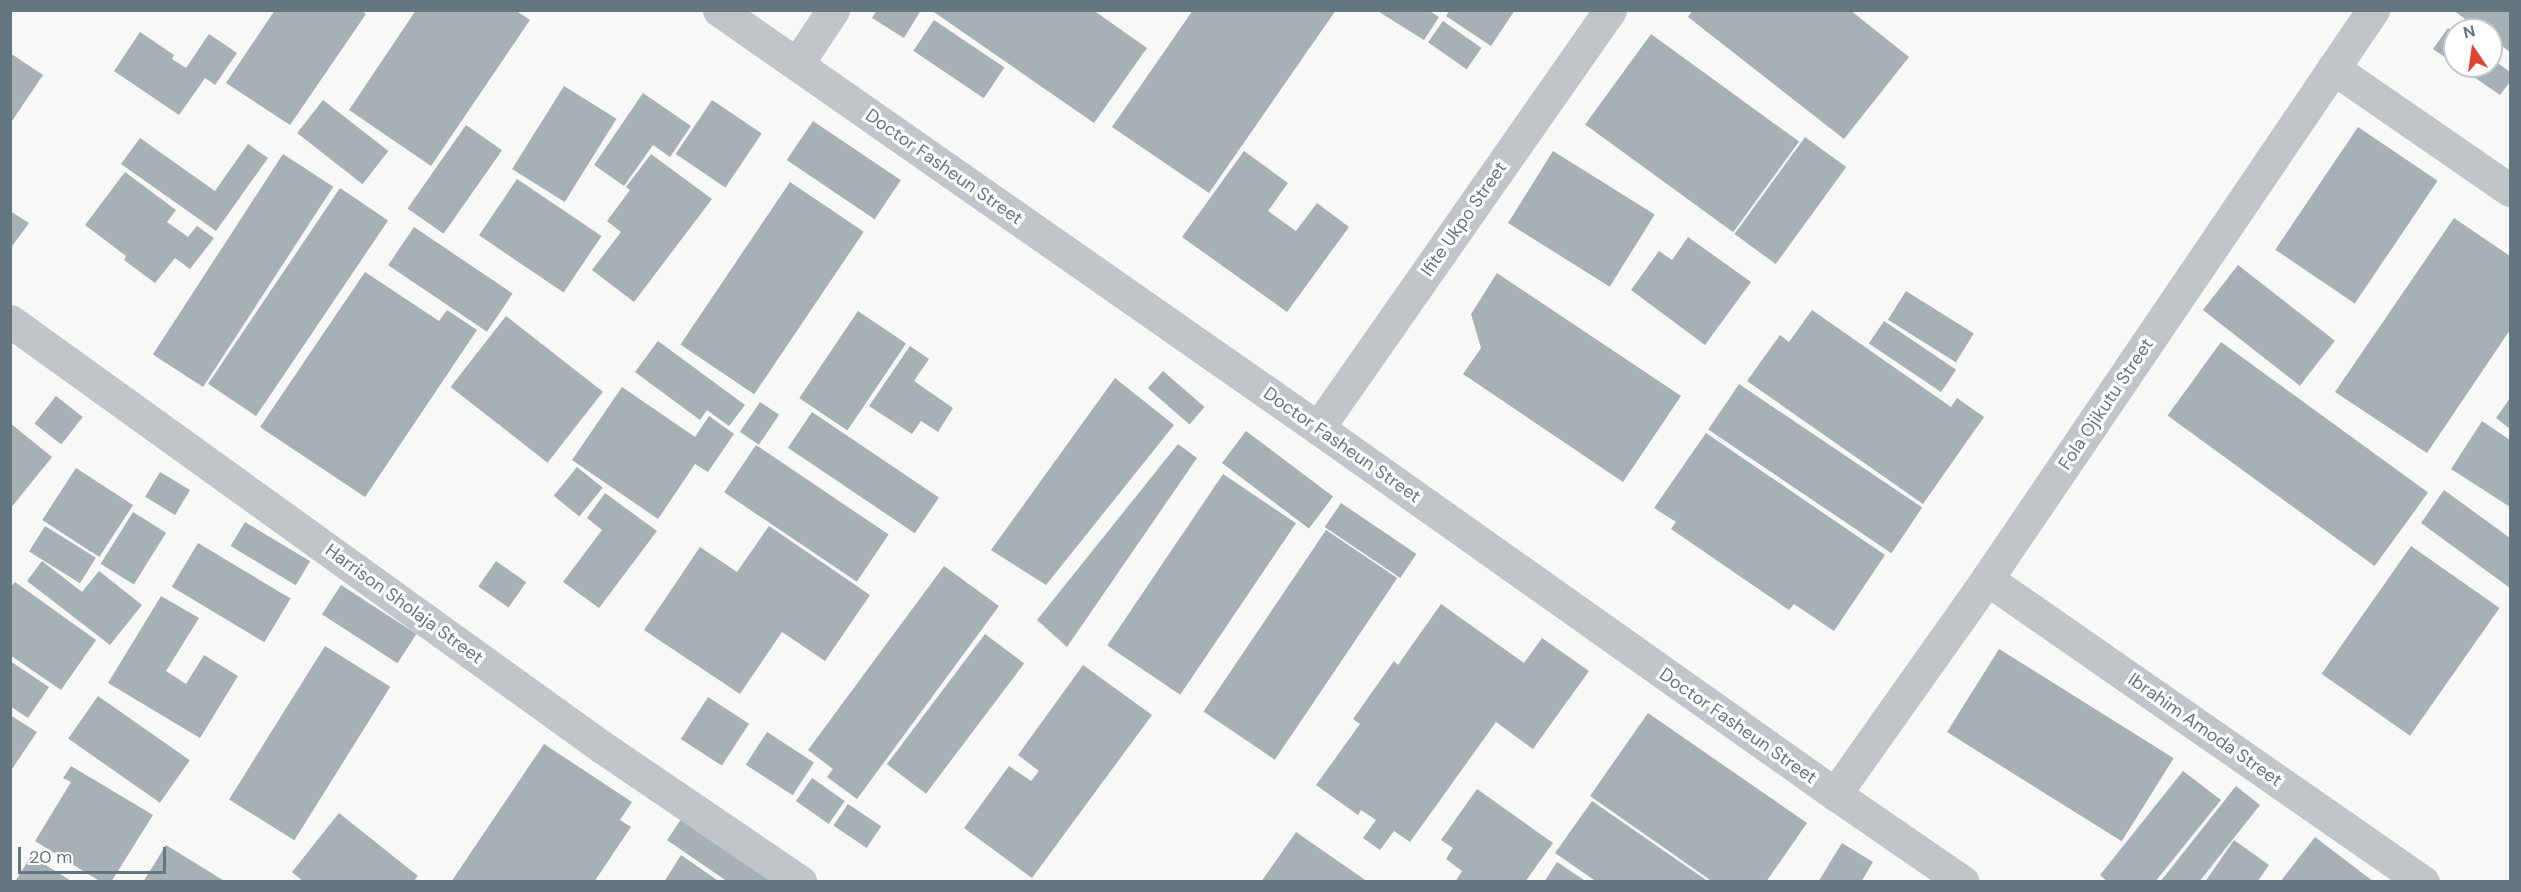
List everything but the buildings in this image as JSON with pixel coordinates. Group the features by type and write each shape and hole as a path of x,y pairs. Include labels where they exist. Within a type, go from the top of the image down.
{"street":[{"name":"Doctor Fasheun Street","path":"719,10 1318,428 1834,794 1963,882"},
{"path":"796,64 833,10"},
{"name":"Ifite Ukpo Street","path":"1318,428 1610,10"},
{"name":"Fola Ojikutu Street","path":"1834,794 1987,579 2373,10"},
{"path":"2334,68 2511,190"},
{"name":"Harrison Sholaja Street","path":"10,321 602,747 801,882"},
{"name":"Ibrahim Amoda Street","path":"1987,579 2423,882"}]}
